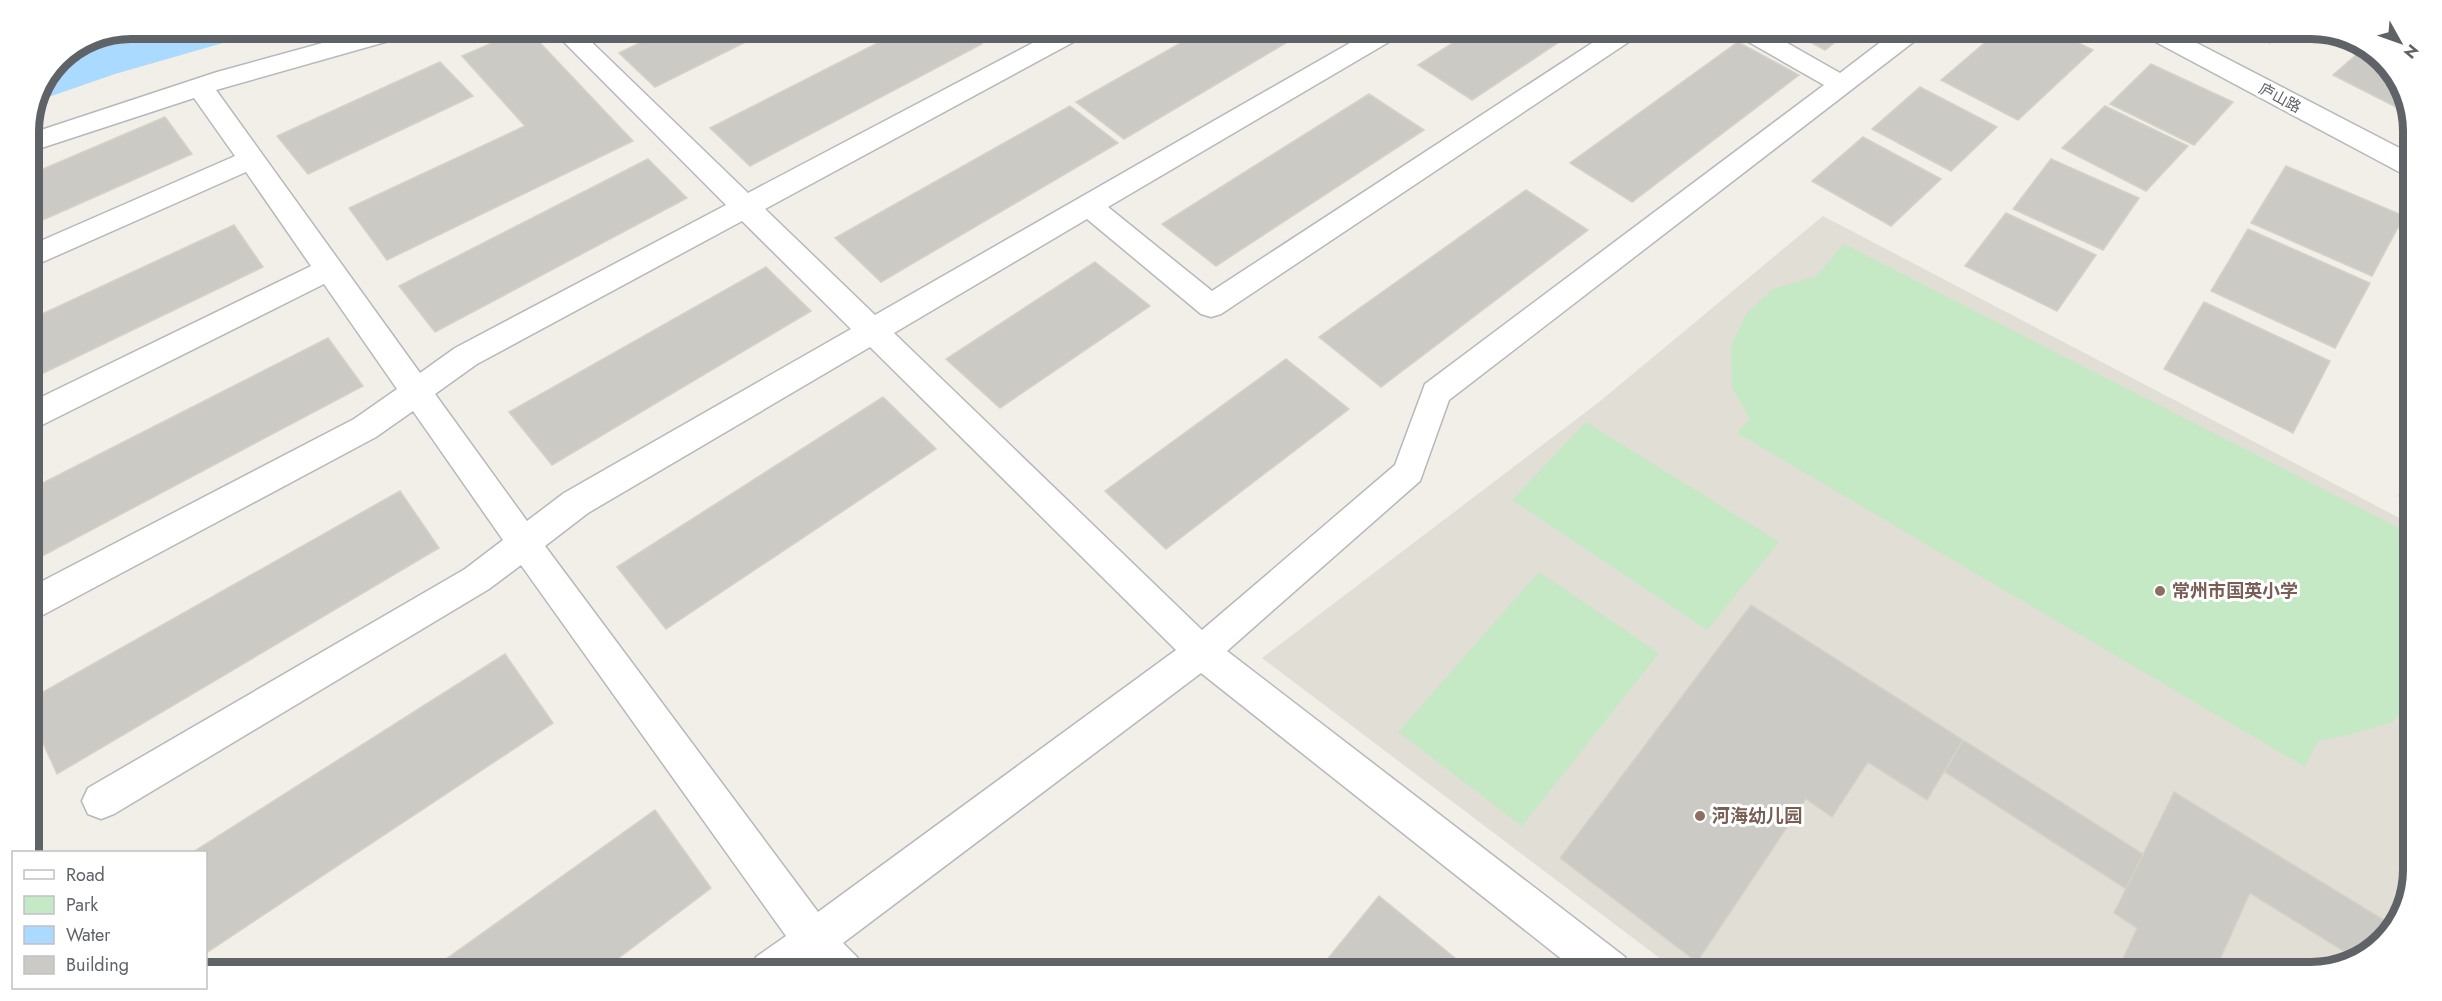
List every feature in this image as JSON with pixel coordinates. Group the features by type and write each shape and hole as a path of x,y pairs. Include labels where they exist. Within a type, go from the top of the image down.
{"street":[{"path":"39,140 200,87 369,39"},
{"path":"573,39 1201,652 1597,962"},
{"path":"39,600 365,428 466,356 1060,39"},
{"path":"102,801 477,579 576,503 1089,206 1371,39"},
{"path":"1089,206 1211,306 1616,39"},
{"path":"1761,39 1841,84"},
{"path":"784,962 1201,652 1409,472 1436,393 1901,39"},
{"name":"庐山路","path":"2169,39 2403,162"},
{"path":"200,87 524,543 814,940 833,962"},
{"path":"39,254 251,159"},
{"path":"39,412 330,270"}],"shaded area":[{"path":"1823,216 2403,520 2403,870 2396,905 2387,921 2372,939 2352,952 2335,959 2311,962 1665,962 1262,658 1599,402"}],"green space":[{"path":"1844,244 2403,530 2403,709 2393,722 2318,741 2305,767 1737,433 1750,419 1732,388 1731,346 1746,314 1773,289 1816,276"},
{"path":"1586,422 1779,542 1707,630 1512,500"},
{"path":"1539,572 1659,653 1522,826 1398,732"}],"water":[{"path":"131,39 237,39 115,74 46,98 58,75 70,62 85,51 102,44"}],"building":[{"path":"501,39 536,39 633,141 387,260 349,208 525,126 462,56"},
{"path":"648,39 752,39 655,87 619,53"},
{"path":"885,39 975,39 982,44 750,166 710,128"},
{"path":"1188,39 1292,39 1124,139 1076,102"},
{"path":"1459,39 1564,39 1472,100 1418,65"},
{"path":"1805,39 1839,39 1825,50"},
{"path":"1989,39 2070,39 2093,50 2018,120 1941,80"},
{"path":"2263,39 2275,39 2270,43"},
{"path":"1738,42 1799,75 1632,202 1570,163"},
{"path":"2359,52 2370,61 2370,72 2381,72 2393,90 2400,109 2333,75"},
{"path":"440,62 473,96 308,174 277,136"},
{"path":"2151,64 2233,102 2194,145 2110,104"},
{"path":"1920,87 1997,127 1951,171 1872,129"},
{"path":"1369,94 1424,130 1216,266 1162,224"},
{"path":"1070,106 1118,143 881,282 835,238"},
{"path":"2105,106 2188,146 2146,191 2062,148"},
{"path":"165,117 192,154 39,222 39,171"},
{"path":"1863,137 1941,179 1891,226 1812,181"},
{"path":"648,159 687,198 435,332 399,286"},
{"path":"2051,159 2139,198 2103,250 2013,209"},
{"path":"2286,166 2403,216 2372,276 2251,223"},
{"path":"1526,190 1588,230 1381,387 1319,337"},
{"path":"2006,213 2096,255 2057,311 1965,266"},
{"path":"234,225 263,267 39,375 39,315"},
{"path":"2248,229 2370,283 2335,348 2211,291"},
{"path":"1095,262 1150,306 1000,408 946,359"},
{"path":"766,267 811,311 552,465 509,412"},
{"path":"2204,302 2330,361 2293,433 2164,369"},
{"path":"328,338 363,386 39,558 39,485"},
{"path":"1286,359 1349,409 1166,549 1105,491"},
{"path":"883,397 936,449 666,629 617,567"},
{"path":"400,491 439,548 57,774 39,734 39,694"},
{"path":"1751,605 1963,740 1927,800 1868,762 1832,817 1806,799 1697,962 1560,858"},
{"path":"505,654 553,723 207,952 207,851 195,851"},
{"path":"1963,740 2143,854 2126,889 1945,772"},
{"path":"2174,792 2387,922 2372,939 2348,954 2250,893 2219,962 2122,962 2137,928 2114,913"},
{"path":"655,810 711,888 613,962 442,962"},
{"path":"1379,896 1460,962 1325,962"}],"place":[{"name":"常州市国英小学","path":"2160,591"},
{"name":"河海幼儿园","path":"1700,816"}]}
